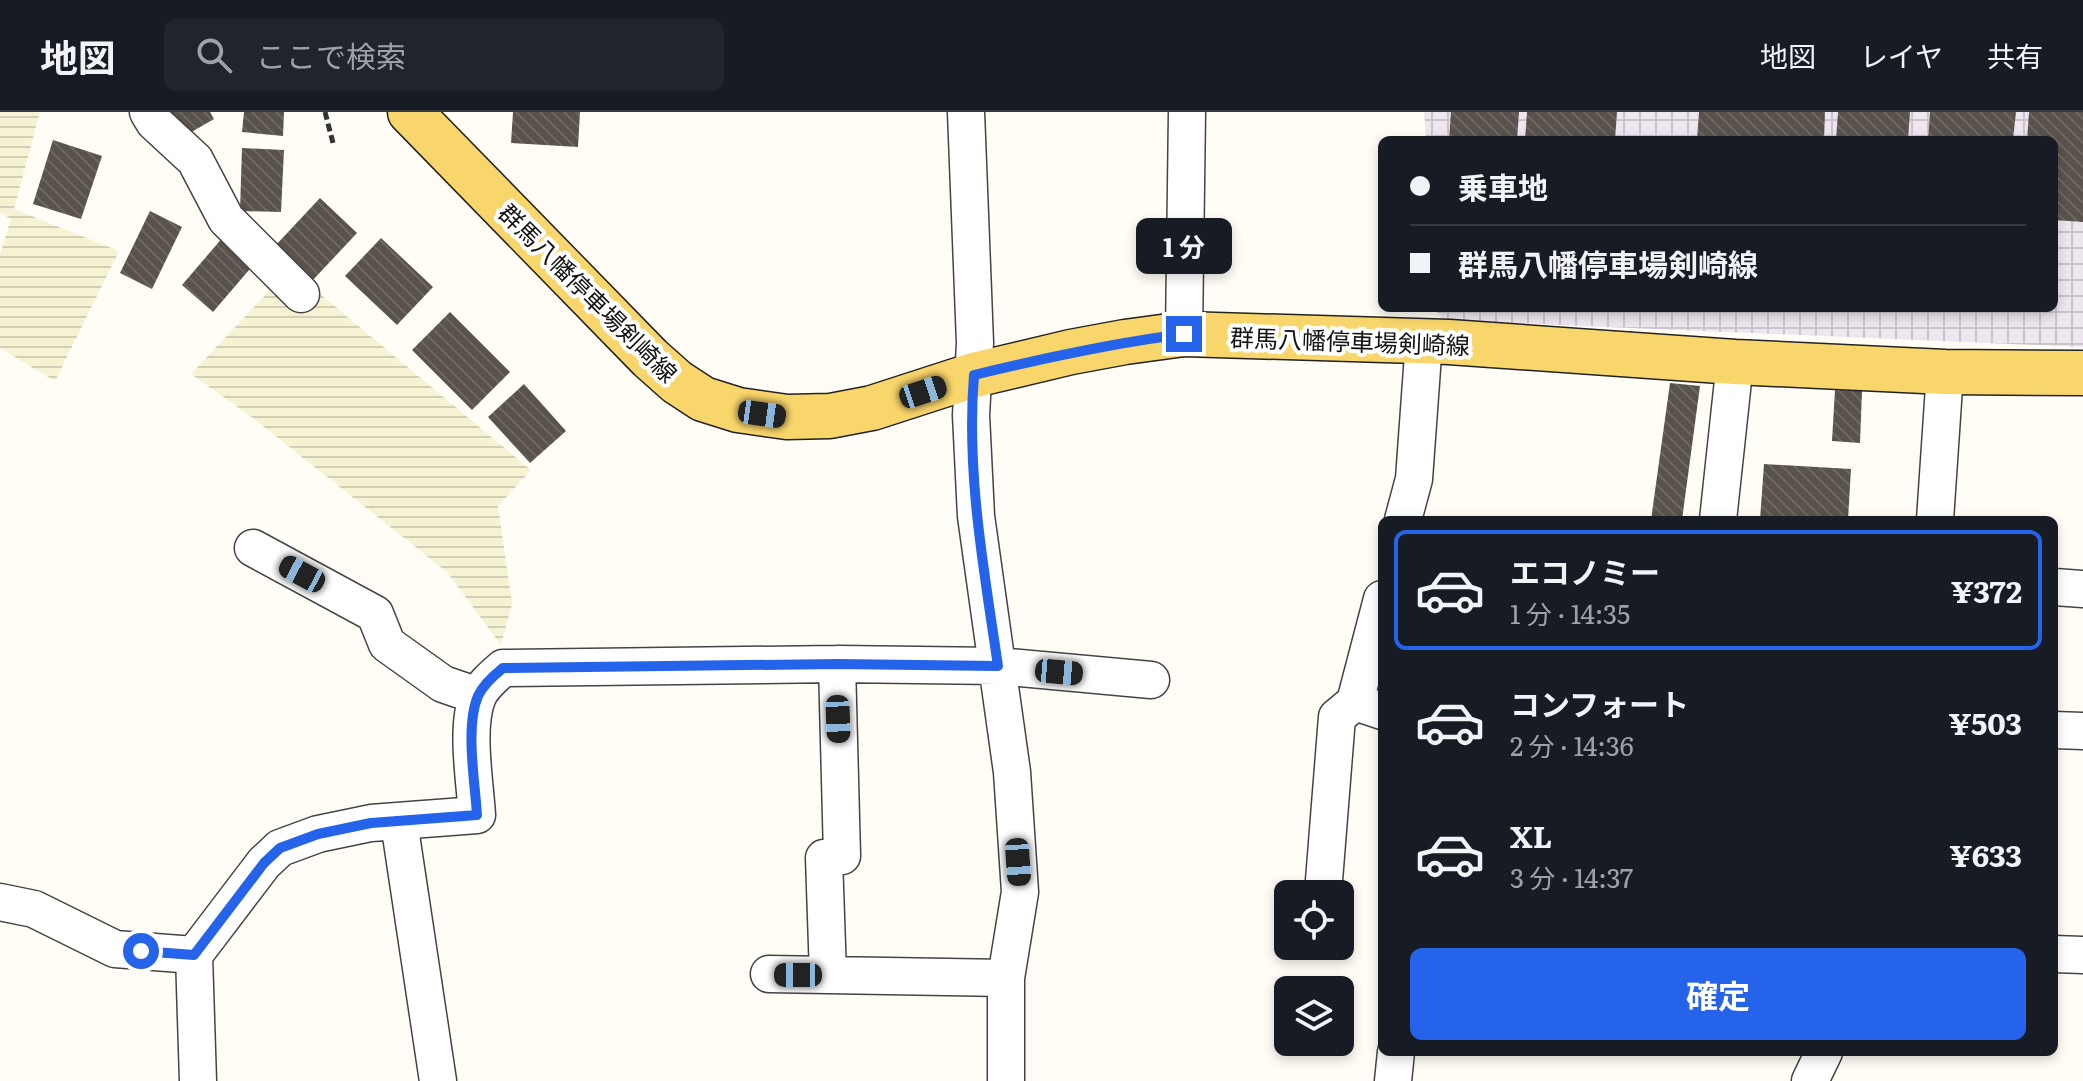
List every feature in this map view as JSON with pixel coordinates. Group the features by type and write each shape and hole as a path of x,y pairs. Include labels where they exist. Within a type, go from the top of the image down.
{"main road":[{"name":"群馬八幡停車場剣崎線","path":"410,112 650,358 677,382 703,399 738,410 787,417 830,416 872,408 974,375 1071,352 1184,334 1424,341 1735,362 1945,372 2083,373"}],"street":[{"path":"148,112 154,122 195,160 226,219 301,294"},
{"path":"966,112 975,343 971,415 976,516 1012,772 1020,892 1006,978 1006,1081 992,1081"},
{"path":"1184,334 1187,112"},
{"path":"1404,516 1414,479 1424,341"},
{"path":"1718,516 1735,362"},
{"path":"1935,516 1945,372"},
{"path":"253,548 375,614 387,644 443,684 478,696"},
{"path":"2058,587 2083,589"},
{"path":"1324,880 1337,717 1368,707 1378,630"},
{"path":"828,975 824,858 842,856 837,664"},
{"path":"198,1081 194,955 264,863 280,848 331,831 371,823 477,815 471,722 478,696 487,682 503,668 837,664 998,666 1151,680"},
{"path":"2058,730 2083,731"},
{"path":"399,822 438,1081"},
{"path":"0,902 34,909 115,949 194,955"},
{"path":"2058,954 2083,955"},
{"path":"769,974 1006,978"},
{"path":"1393,1081 1396,1056"},
{"path":"1810,1081 1822,1056"}],"path":[{"path":"325,112 333,143"}],"shaded area":[{"path":"0,112 40,112 14,209 119,251 55,381 0,348 0,255 11,219 0,212"},
{"path":"1424,112 2083,112 2083,347 1444,320 1437,312 2058,312 2058,136 1426,136"},
{"path":"290,269 531,470 498,506 512,604 501,645 447,572 249,415 191,374"}],"building":[{"path":"168,112 210,112 214,119 188,134"},
{"path":"244,112 284,112 283,136 242,132"},
{"path":"513,112 580,112 578,147 511,143"},
{"path":"1451,112 1519,112 1517,136 1449,136"},
{"path":"1527,112 1617,112 1615,136 1525,136"},
{"path":"1699,112 1825,112 1824,136 1697,136"},
{"path":"1838,112 1910,112 1908,136 1836,136"},
{"path":"1930,112 2016,112 2013,136 1928,136"},
{"path":"2029,112 2083,112 2083,222 2058,220 2058,136 2027,136"},
{"path":"53,140 102,156 81,219 33,204"},
{"path":"242,148 284,150 281,212 240,211"},
{"path":"320,198 357,233 312,281 275,246"},
{"path":"150,211 182,227 152,289 120,273"},
{"path":"224,236 255,263 213,312 182,285"},
{"path":"381,238 433,287 397,325 345,276"},
{"path":"450,312 510,372 472,410 412,350"},
{"path":"1670,383 1700,386 1683,516 1652,516"},
{"path":"524,384 566,431 530,463 488,417"},
{"path":"1835,390 1862,391 1860,443 1832,441"},
{"path":"1764,464 1851,469 1848,516 1760,516"}],"route":[{"path":"141,951 194,955 264,863 280,848 318,834 371,823 477,815 471,722 478,696 487,682 503,668 837,664 998,666 976,516 971,415 974,375 1071,352 1184,334"}]}
